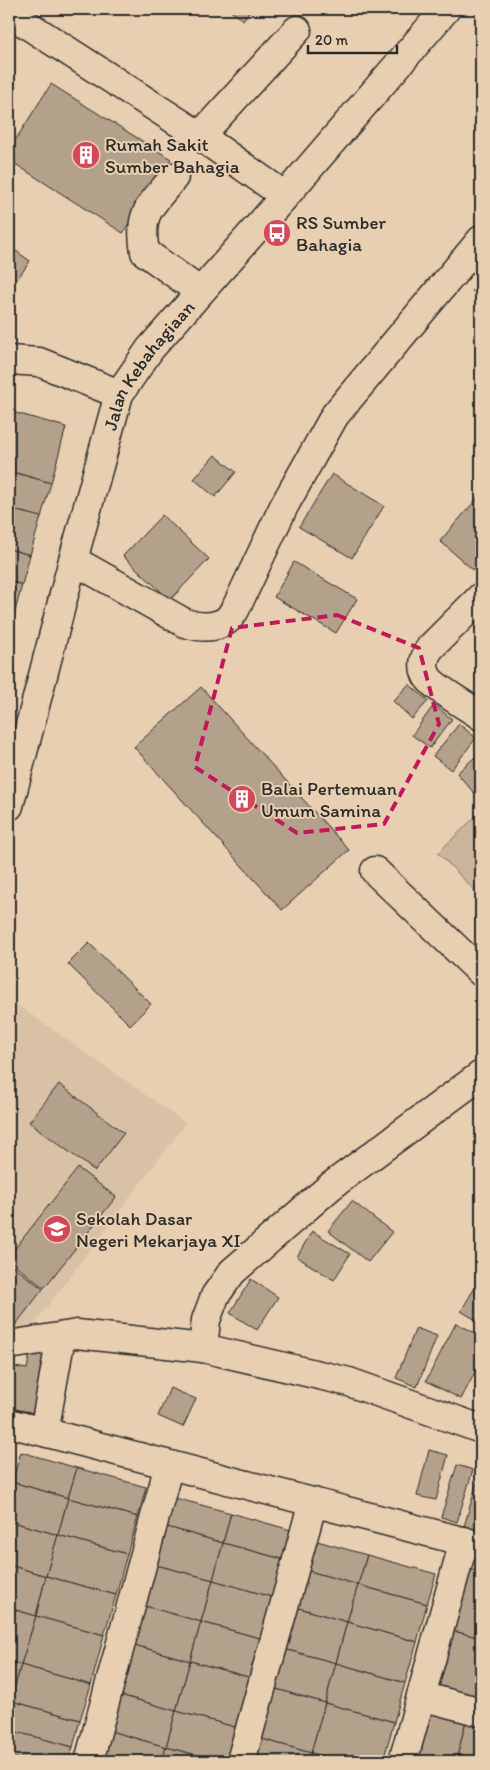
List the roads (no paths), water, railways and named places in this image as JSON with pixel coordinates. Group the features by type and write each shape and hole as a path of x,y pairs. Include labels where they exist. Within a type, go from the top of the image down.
{"street":[{"path":"9,13 200,136 285,196"},
{"name":"Jalan Kebahagiaan","path":"9,806 73,560 119,394 150,349 199,291 285,196 435,13"},
{"path":"200,136 297,30"},
{"path":"174,177 147,211 142,234 145,252 199,291"},
{"path":"73,560 185,623 205,627 226,620 235,610 284,506 335,415 481,240"},
{"path":"9,360 38,362 119,394"},
{"path":"481,597 430,648 426,654 424,664 425,673 431,682 481,716"},
{"path":"375,871 481,972"},
{"path":"203,1348 206,1320 215,1296 232,1272 331,1186 481,1075"},
{"path":"9,1345 77,1334 203,1348 348,1382 481,1429"},
{"path":"44,1432 61,1337"},
{"path":"9,1423 473,1544 420,1696 403,1761"},
{"path":"89,1761 169,1465"},
{"path":"241,1761 313,1502"},
{"path":"420,1696 481,1712"}],"place":[{"name":"Rumah Sakit Sumber Bahagia","path":"86,155"},
{"name":"RS Sumber Bahagia","path":"277,233"},
{"name":"Balai Pertemuan Umum Samina","path":"242,799"},
{"name":"Sekolah Dasar Negeri Mekarjaya XI","path":"57,1229"}]}
